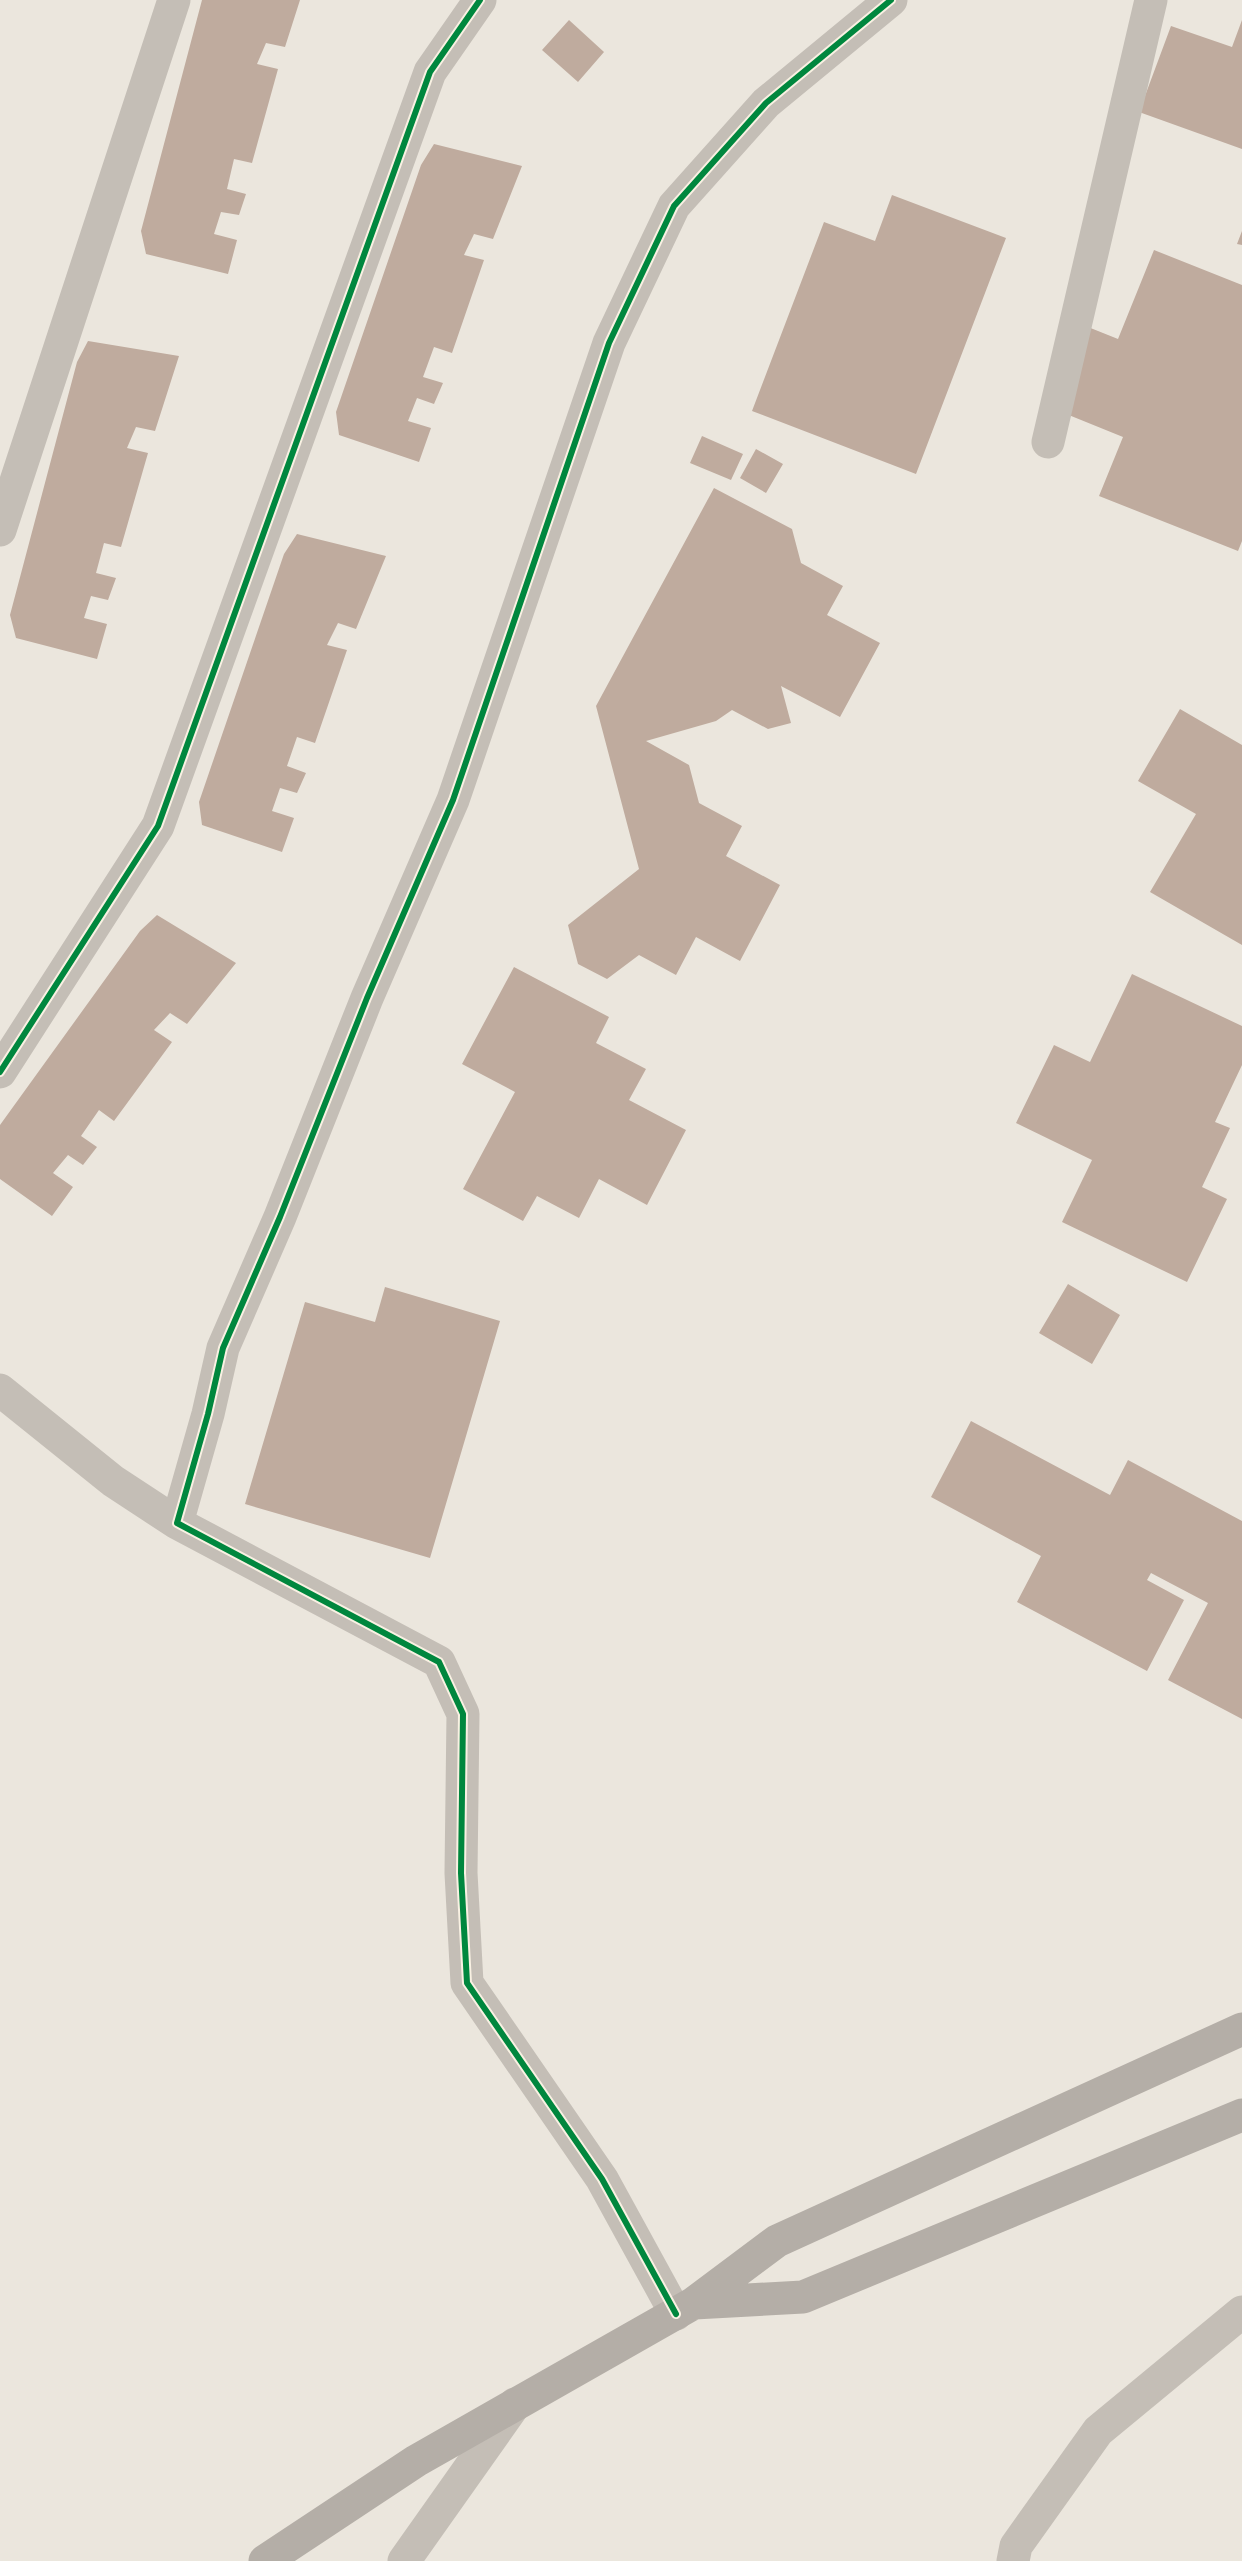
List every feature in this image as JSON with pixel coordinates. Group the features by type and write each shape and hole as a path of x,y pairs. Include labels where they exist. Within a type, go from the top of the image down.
{"street":[{"path":"0,530 174,0"},
{"path":"0,1072 158,826 430,72 480,0"},
{"path":"177,1523 208,1414 223,1348 280,1217 367,998 453,800 609,344 674,206 766,103 891,0"},
{"path":"1047,442 1151,0"},
{"path":"0,1390 113,1481 177,1523 439,1662 463,1714 461,1873 467,1983 602,2179 685,2308"},
{"path":"265,2561 416,2462 685,2308 777,2241 1242,2029"},
{"path":"685,2308 803,2297 1242,2115"},
{"path":"1012,2561 1016,2546 1098,2431 1242,2312"},
{"path":"404,2561 515,2404"}],"building":[{"path":"202,0 300,0 285,47 266,43 257,64 278,69 252,163 234,159 227,189 246,194 239,215 221,212 214,234 237,240 228,274 146,254 141,231"},
{"path":"569,20 604,52 578,82 542,50"},
{"path":"1242,20 1242,149 1139,112 1171,26 1232,47"},
{"path":"434,144 522,166 493,239 474,234 464,255 484,260 452,353 434,347 423,377 443,383 434,404 417,398 408,421 431,428 419,462 339,435 336,412 421,165"},
{"path":"892,195 1006,238 916,474 752,411 824,222 875,241"},
{"path":"1242,231 1242,245 1237,244"},
{"path":"1154,250 1242,285 1242,541 1238,551 1099,496 1123,437 1049,407 1083,325 1118,339"},
{"path":"88,341 179,356 155,431 136,427 127,448 148,453 121,547 104,543 96,573 116,578 108,600 91,596 84,618 107,624 97,659 16,638 10,615 77,362"},
{"path":"702,436 743,454 731,480 690,463"},
{"path":"756,449 783,464 766,493 740,478"},
{"path":"714,488 792,529 801,563 843,586 827,615 880,643 840,717 781,686 791,723 768,729 732,710 716,721 646,741 689,765 699,803 742,826 726,856 780,885 740,961 696,937 676,975 639,955 607,979 578,964 568,925 639,869 596,706"},
{"path":"297,534 386,556 356,629 338,623 327,645 347,650 315,743 297,737 287,766 306,773 297,793 280,788 272,811 294,818 282,852 202,825 199,802 284,554"},
{"path":"1180,709 1242,745 1242,945 1150,892 1196,814 1138,781"},
{"path":"157,915 236,963 187,1024 170,1013 154,1030 172,1042 114,1121 99,1110 81,1136 97,1147 83,1165 68,1155 53,1173 73,1187 52,1216 0,1179 0,1125 140,931"},
{"path":"514,967 609,1017 596,1043 646,1069 629,1100 686,1130 647,1205 599,1179 579,1218 537,1196 523,1221 463,1189 515,1092 462,1064"},
{"path":"1132,974 1242,1026 1242,1065 1215,1122 1230,1128 1202,1187 1227,1199 1187,1282 1062,1222 1092,1160 1016,1123 1054,1045 1090,1062"},
{"path":"1068,1284 1120,1315 1092,1364 1039,1333"},
{"path":"385,1287 500,1321 430,1558 245,1504 305,1302 375,1322"},
{"path":"971,1421 1110,1495 1128,1460 1242,1521 1242,1719 1168,1680 1208,1603 1151,1573 1147,1580 1184,1600 1147,1671 1017,1602 1041,1556 931,1497"}],"cycle path":[{"path":"0,1072 158,826 430,72 480,0"},
{"path":"676,2314 602,2179 467,1983 461,1873 463,1714 439,1662 177,1523 208,1414 223,1348 280,1217 367,998 453,800 609,343 674,206 766,103 891,0"}]}
